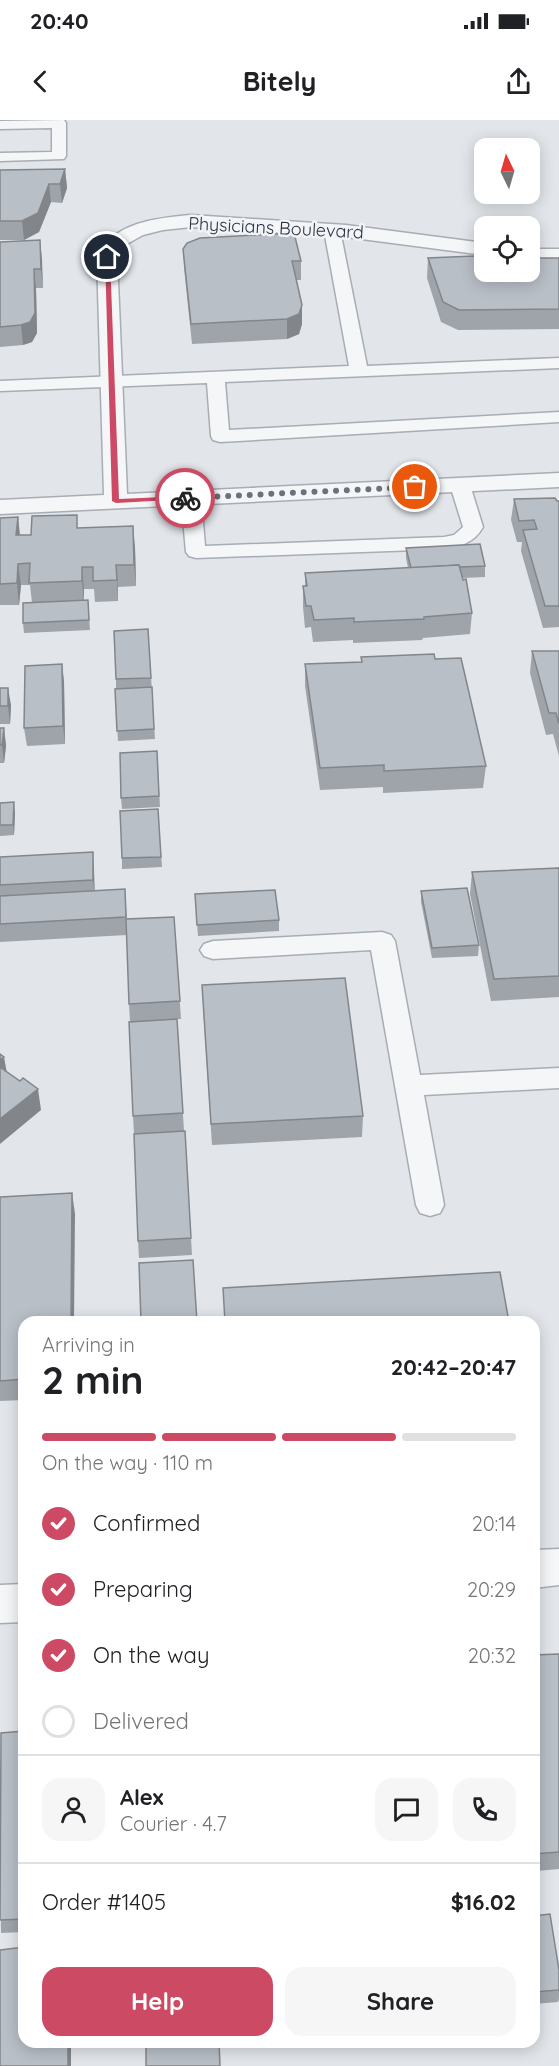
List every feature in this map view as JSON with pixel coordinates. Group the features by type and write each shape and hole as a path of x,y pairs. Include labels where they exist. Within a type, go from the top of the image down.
{"street":[{"name":"Physicians Boulevard","path":"116,501 107,257 115,243 143,229 181,222 213,221 332,230 474,248"},
{"path":"540,255 559,255"},
{"path":"0,507 559,480"},
{"path":"540,1569 559,1567"},
{"path":"0,1604 18,1603"}],"lane":[{"path":"0,125 59,123 59,156 0,158"},
{"path":"332,230 359,370"},
{"path":"0,386 559,363"},
{"path":"216,377 220,436 559,417"},
{"path":"191,498 196,552 444,543 465,537 470,534 473,527 460,485"},
{"path":"213,950 382,940 430,1205"},
{"path":"409,1086 559,1078"}],"building":[{"path":"65,169 60,184 49,184 38,213 22,221 0,221 0,170"},
{"path":"294,233 301,261 292,261 302,305 299,314 287,319 191,324 183,249 187,243 200,238"},
{"path":"40,240 41,269 34,269 35,313 30,322 0,327 0,242"},
{"path":"474,256 474,282 540,282 540,258 559,258 559,309 459,310 443,302 428,258"},
{"path":"555,498 559,501 559,606 545,606 523,530 537,529 534,520 519,521 514,499"},
{"path":"77,515 77,528 133,526 134,565 116,565 117,580 93,581 93,567 82,567 82,581 29,583 30,563 18,564 17,583 0,584 0,518 18,517 16,535 31,535 32,516"},
{"path":"480,544 485,566 411,568 406,548"},
{"path":"459,565 463,580 466,579 472,613 424,617 424,619 354,622 354,618 314,620 311,606 306,606 303,586 307,586 305,573"},
{"path":"88,600 89,620 23,623 23,603"},
{"path":"148,629 151,678 116,679 114,631"},
{"path":"532,651 559,651 559,724 556,713 549,713"},
{"path":"434,654 435,659 461,658 486,766 384,771 384,765 320,768 305,664 362,662 361,657"},
{"path":"62,664 63,726 24,728 25,666"},
{"path":"152,687 154,729 117,731 115,689"},
{"path":"0,688 8,688 8,706 0,706"},
{"path":"0,728 4,728 2,745 0,745"},
{"path":"157,751 159,796 121,798 120,753"},
{"path":"14,802 13,825 0,825 0,803"},
{"path":"158,809 161,857 122,858 120,811"},
{"path":"93,852 93,880 0,885 0,857"},
{"path":"559,868 559,976 494,979 472,872"},
{"path":"467,888 479,945 432,948 421,891"},
{"path":"125,889 126,917 0,924 0,896"},
{"path":"275,890 279,920 197,925 195,894"},
{"path":"174,917 180,1001 129,1004 126,919"},
{"path":"345,978 363,1116 211,1124 202,985"},
{"path":"177,1019 183,1113 133,1116 129,1022"},
{"path":"0,1067 20,1081 23,1078 38,1089 0,1119"},
{"path":"185,1131 191,1238 138,1241 134,1134"},
{"path":"72,1193 71,1316 18,1316 18,1380 0,1381 0,1197"},
{"path":"193,1260 197,1316 141,1316 139,1263"},
{"path":"500,1272 508,1316 225,1316 223,1288"},
{"path":"559,1654 559,1852 540,1854 540,1655"},
{"path":"18,1732 18,1919 0,1920 1,1733"},
{"path":"550,1914 559,1970 559,1990 540,1992 540,1915"},
{"path":"18,1948 18,2048 68,2048 68,2066 0,2066 0,1950"},
{"path":"146,2048 219,2048 220,2066 146,2066"}],"way so far":[{"path":"185,498 415,487"}],"route":[{"path":"107,257 116,501 185,498"}]}
